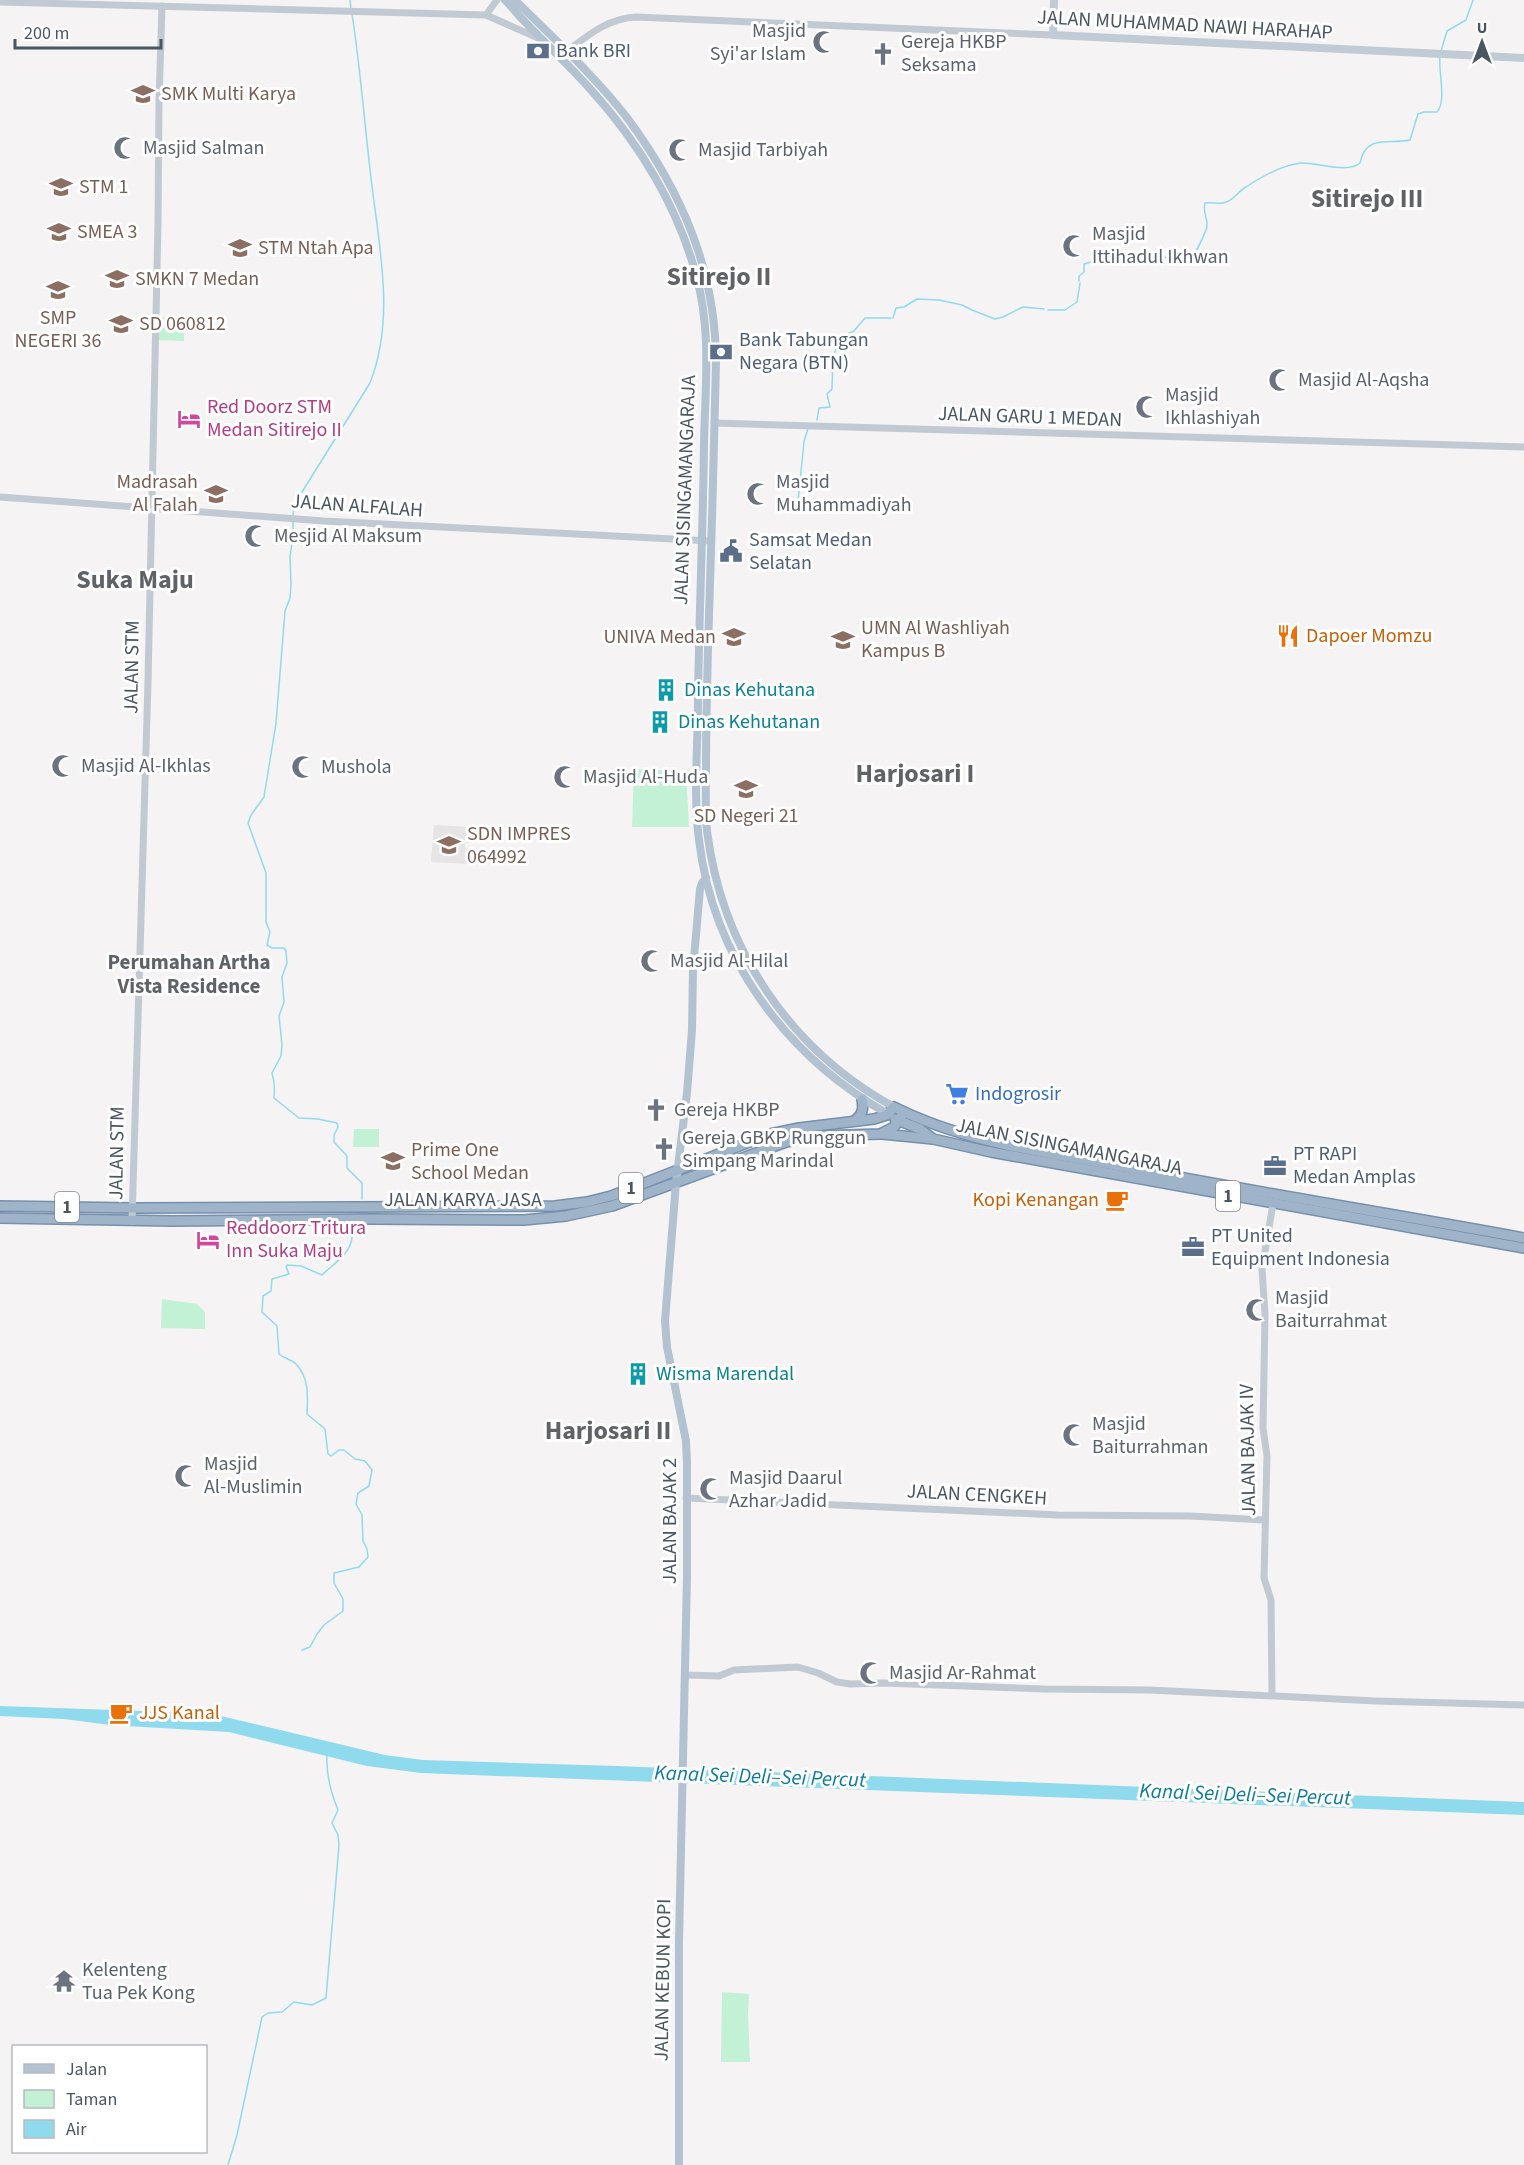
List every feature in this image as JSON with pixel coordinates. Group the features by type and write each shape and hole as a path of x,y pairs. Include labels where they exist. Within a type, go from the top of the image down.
{"highway":[{"path":"854,1121 864,1108 862,1100"},
{"name":"JALAN KARYA JASA","path":"0,1206 420,1208 524,1207 587,1202 611,1196 770,1134 874,1119 891,1110"},
{"name":"JALAN SISINGAMANGARAJA","path":"891,1110 904,1112 944,1129 998,1144 1258,1193 1524,1238"},
{"name":"JALAN SISINGAMANGARAJA","path":"891,1110 899,1121 921,1129 933,1139 991,1152 1524,1248"},
{"path":"880,1134 890,1130 904,1112"},
{"name":"JALAN KARYA JASA","path":"0,1218 132,1221 524,1220 566,1216 612,1206 800,1139 816,1136 880,1134 933,1139"},
{"path":"420,1208 421,1219"}],"main road":[{"name":"JALAN SISINGAMANGARAJA","path":"505,0 608,110 646,164 682,230 701,275 707,363 706,540 697,789 698,830 709,868 718,916 732,952 763,1004 797,1046 820,1068 862,1100 891,1110"},
{"name":"JALAN SISINGAMANGARAJA","path":"515,0 614,101 655,160 680,203 716,331 715,423 706,540"},
{"path":"1053,35 1054,0"},
{"name":"JALAN MUHAMMAD NAWI HARAHAP","path":"1053,35 1524,58"},
{"name":"JALAN SISINGAMANGARAJA","path":"711,877 737,937 762,985 789,1022 827,1061 891,1110"},
{"name":"JALAN BAJAK 2","path":"682,1755 685,1675 686,1441 667,1347 665,1321 676,1183 692,1040 693,969 698,916 702,883 711,877"},
{"path":"698,916 706,914 718,916"},
{"name":"JALAN KEBUN KOPI","path":"679,2165 682,1755"}],"street":[{"path":"486,15 497,0"},
{"path":"0,2 486,15 544,41"},
{"name":"JALAN STM","path":"132,1221 152,507 162,6"},
{"name":"JALAN MUHAMMAD NAWI HARAHAP","path":"566,52 611,21 636,16 1053,35"},
{"name":"JALAN GARU 1 MEDAN","path":"715,423 1524,447"},
{"name":"JALAN ALFALAH","path":"0,497 295,519 706,540"},
{"name":"JALAN BAJAK IV","path":"1272,1695 1271,1600 1264,1578 1267,1456 1263,1435 1264,1293 1262,1269 1273,1204"},
{"name":"JALAN CENGKEH","path":"686,1498 1057,1515 1179,1516 1265,1520"},
{"path":"685,1675 719,1676 730,1671 798,1667 842,1683 1149,1690 1376,1701 1524,1705"}],"shaded area":[{"name":"SDN IMPRES 064992","path":"434,825 472,827 473,843 465,843 465,848 472,848 469,864 431,862"}],"green space":[{"path":"157,317 184,318 184,341 157,340"},
{"path":"634,769 686,771 689,827 632,827"},
{"path":"354,1129 379,1129 379,1147 353,1147"},
{"path":"162,1299 197,1304 205,1312 205,1329 161,1328"},
{"path":"722,1992 749,1994 750,2062 721,2062"}],"water":[{"name":"Kanal Sei Deli–Sei Percut","path":"0,1706 221,1716 385,1755 423,1760 1524,1802 1524,1815 421,1773 367,1766 229,1732 0,1716"}],"waterway":[{"path":"350,0 351,9"},
{"path":"1441,51 1447,31 1466,20 1473,0"},
{"path":"293,515 302,492 370,383 378,357 382,331 383,276 352,14"},
{"path":"1079,281 1079,276 1084,272 1084,264 1112,257 1154,254 1177,263 1187,261 1197,249 1206,230 1205,203 1227,202 1252,183 1279,169 1301,163 1348,168 1360,163 1363,154 1373,144 1410,140 1418,114 1437,112 1440,107 1442,94 1440,56"},
{"path":"1048,310 1065,310 1077,302 1080,283"},
{"path":"893,318 896,308 904,307 917,299 939,300 962,305 995,319 1023,307 1044,309"},
{"path":"817,420 819,408 830,407 827,394 832,389 833,357 841,337 854,331 865,318 891,318"},
{"path":"798,501 804,442 808,428"},
{"path":"293,520 290,598 285,611 276,723 264,797 248,823 266,873 266,922 270,932 267,945 272,948 284,948 286,951 287,963 282,977 284,1002 279,1016 281,1056 272,1073 275,1086 274,1098 299,1118 337,1123 334,1142 347,1156 347,1168 362,1183 362,1199"},
{"path":"302,1650 310,1647 324,1625 343,1611 343,1599 334,1583 334,1573 359,1567 368,1557 363,1541 362,1515 356,1504 358,1493 369,1486 372,1470 365,1461 355,1459 344,1450 339,1450 331,1456 328,1454 325,1429 307,1414 307,1394 303,1375 296,1364 279,1354 277,1326 262,1312 263,1296 271,1291 272,1279 289,1274 287,1265 301,1266 322,1275 345,1254 352,1237"},
{"path":"228,2165 237,2135 262,2017 268,2013 282,2012 294,2002 312,2005 326,1998 339,1845 338,1835 332,1823 338,1810 327,1769 327,1755"}],"place":[{"name":"Masjid Syi'ar Islam","path":"824,42"},
{"name":"Bank BRI","path":"538,51"},
{"name":"Gereja HKBP Seksama","path":"883,54"},
{"name":"SMK Multi Karya","path":"143,94"},
{"name":"Masjid Salman","path":"125,148"},
{"name":"Masjid Tarbiyah","path":"680,150"},
{"name":"STM 1","path":"61,187"},
{"name":"SMEA 3","path":"59,232"},
{"name":"Masjid Ittihadul Ikhwan","path":"1074,246"},
{"name":"STM Ntah Apa","path":"240,248"},
{"name":"SMKN 7 Medan","path":"117,279"},
{"name":"SMP NEGERI 36","path":"58,290"},
{"name":"SD 060812","path":"121,324"},
{"name":"Bank Tabungan Negara (BTN)","path":"721,352"},
{"name":"Masjid Al-Aqsha","path":"1280,380"},
{"name":"Masjid Ikhlashiyah","path":"1147,407"},
{"name":"Red Doorz STM Medan Sitirejo II","path":"189,419"},
{"name":"Madrasah Al Falah","path":"216,494"},
{"name":"Masjid Muhammadiyah","path":"758,494"},
{"name":"Mesjid Al Maksum","path":"256,536"},
{"name":"Samsat Medan Selatan","path":"731,551"},
{"name":"Dapoer Momzu","path":"1288,636"},
{"name":"UNIVA Medan","path":"734,637"},
{"name":"UMN Al Washliyah Kampus B","path":"843,640"},
{"name":"Dinas Kehutana","path":"666,690"},
{"name":"Dinas Kehutanan","path":"660,722"},
{"name":"Masjid Al-Ikhlas","path":"63,766"},
{"name":"Mushola","path":"303,767"},
{"name":"Masjid Al-Huda","path":"565,777"},
{"name":"SD Negeri 21","path":"746,789"},
{"name":"SDN IMPRES 064992","path":"449,845"},
{"name":"Masjid Al-Hilal","path":"652,961"},
{"name":"Indogrosir","path":"957,1094"},
{"name":"Gereja HKBP","path":"656,1110"},
{"name":"Gereja GBKP Runggun Simpang Marindal","path":"664,1149"},
{"name":"Prime One School Medan","path":"393,1161"},
{"name":"PT RAPI Medan Amplas","path":"1275,1166"},
{"name":"Kopi Kenangan","path":"1117,1200"},
{"name":"Reddoorz Tritura Inn Suka Maju","path":"208,1240"},
{"name":"PT United Equipment Indonesia","path":"1193,1247"},
{"name":"Masjid Baiturrahmat","path":"1257,1310"},
{"name":"Wisma Marendal","path":"638,1374"},
{"name":"Masjid Baiturrahman","path":"1074,1435"},
{"name":"Masjid Al-Muslimin","path":"186,1476"},
{"name":"Masjid Daarul Azhar Jadid","path":"711,1489"},
{"name":"Masjid Ar-Rahmat","path":"871,1673"},
{"name":"JJS Kanal","path":"121,1713"},
{"name":"Kelenteng Tua Pek Kong","path":"64,1981"}],"district":[{"name":"Sitirejo III","path":"1367,198"},
{"name":"Sitirejo II","path":"719,276"},
{"name":"Suka Maju","path":"135,579"},
{"name":"Harjosari I","path":"915,773"},
{"name":"Perumahan Artha Vista Residence","path":"189,974"},
{"name":"Harjosari II","path":"608,1430"}]}
